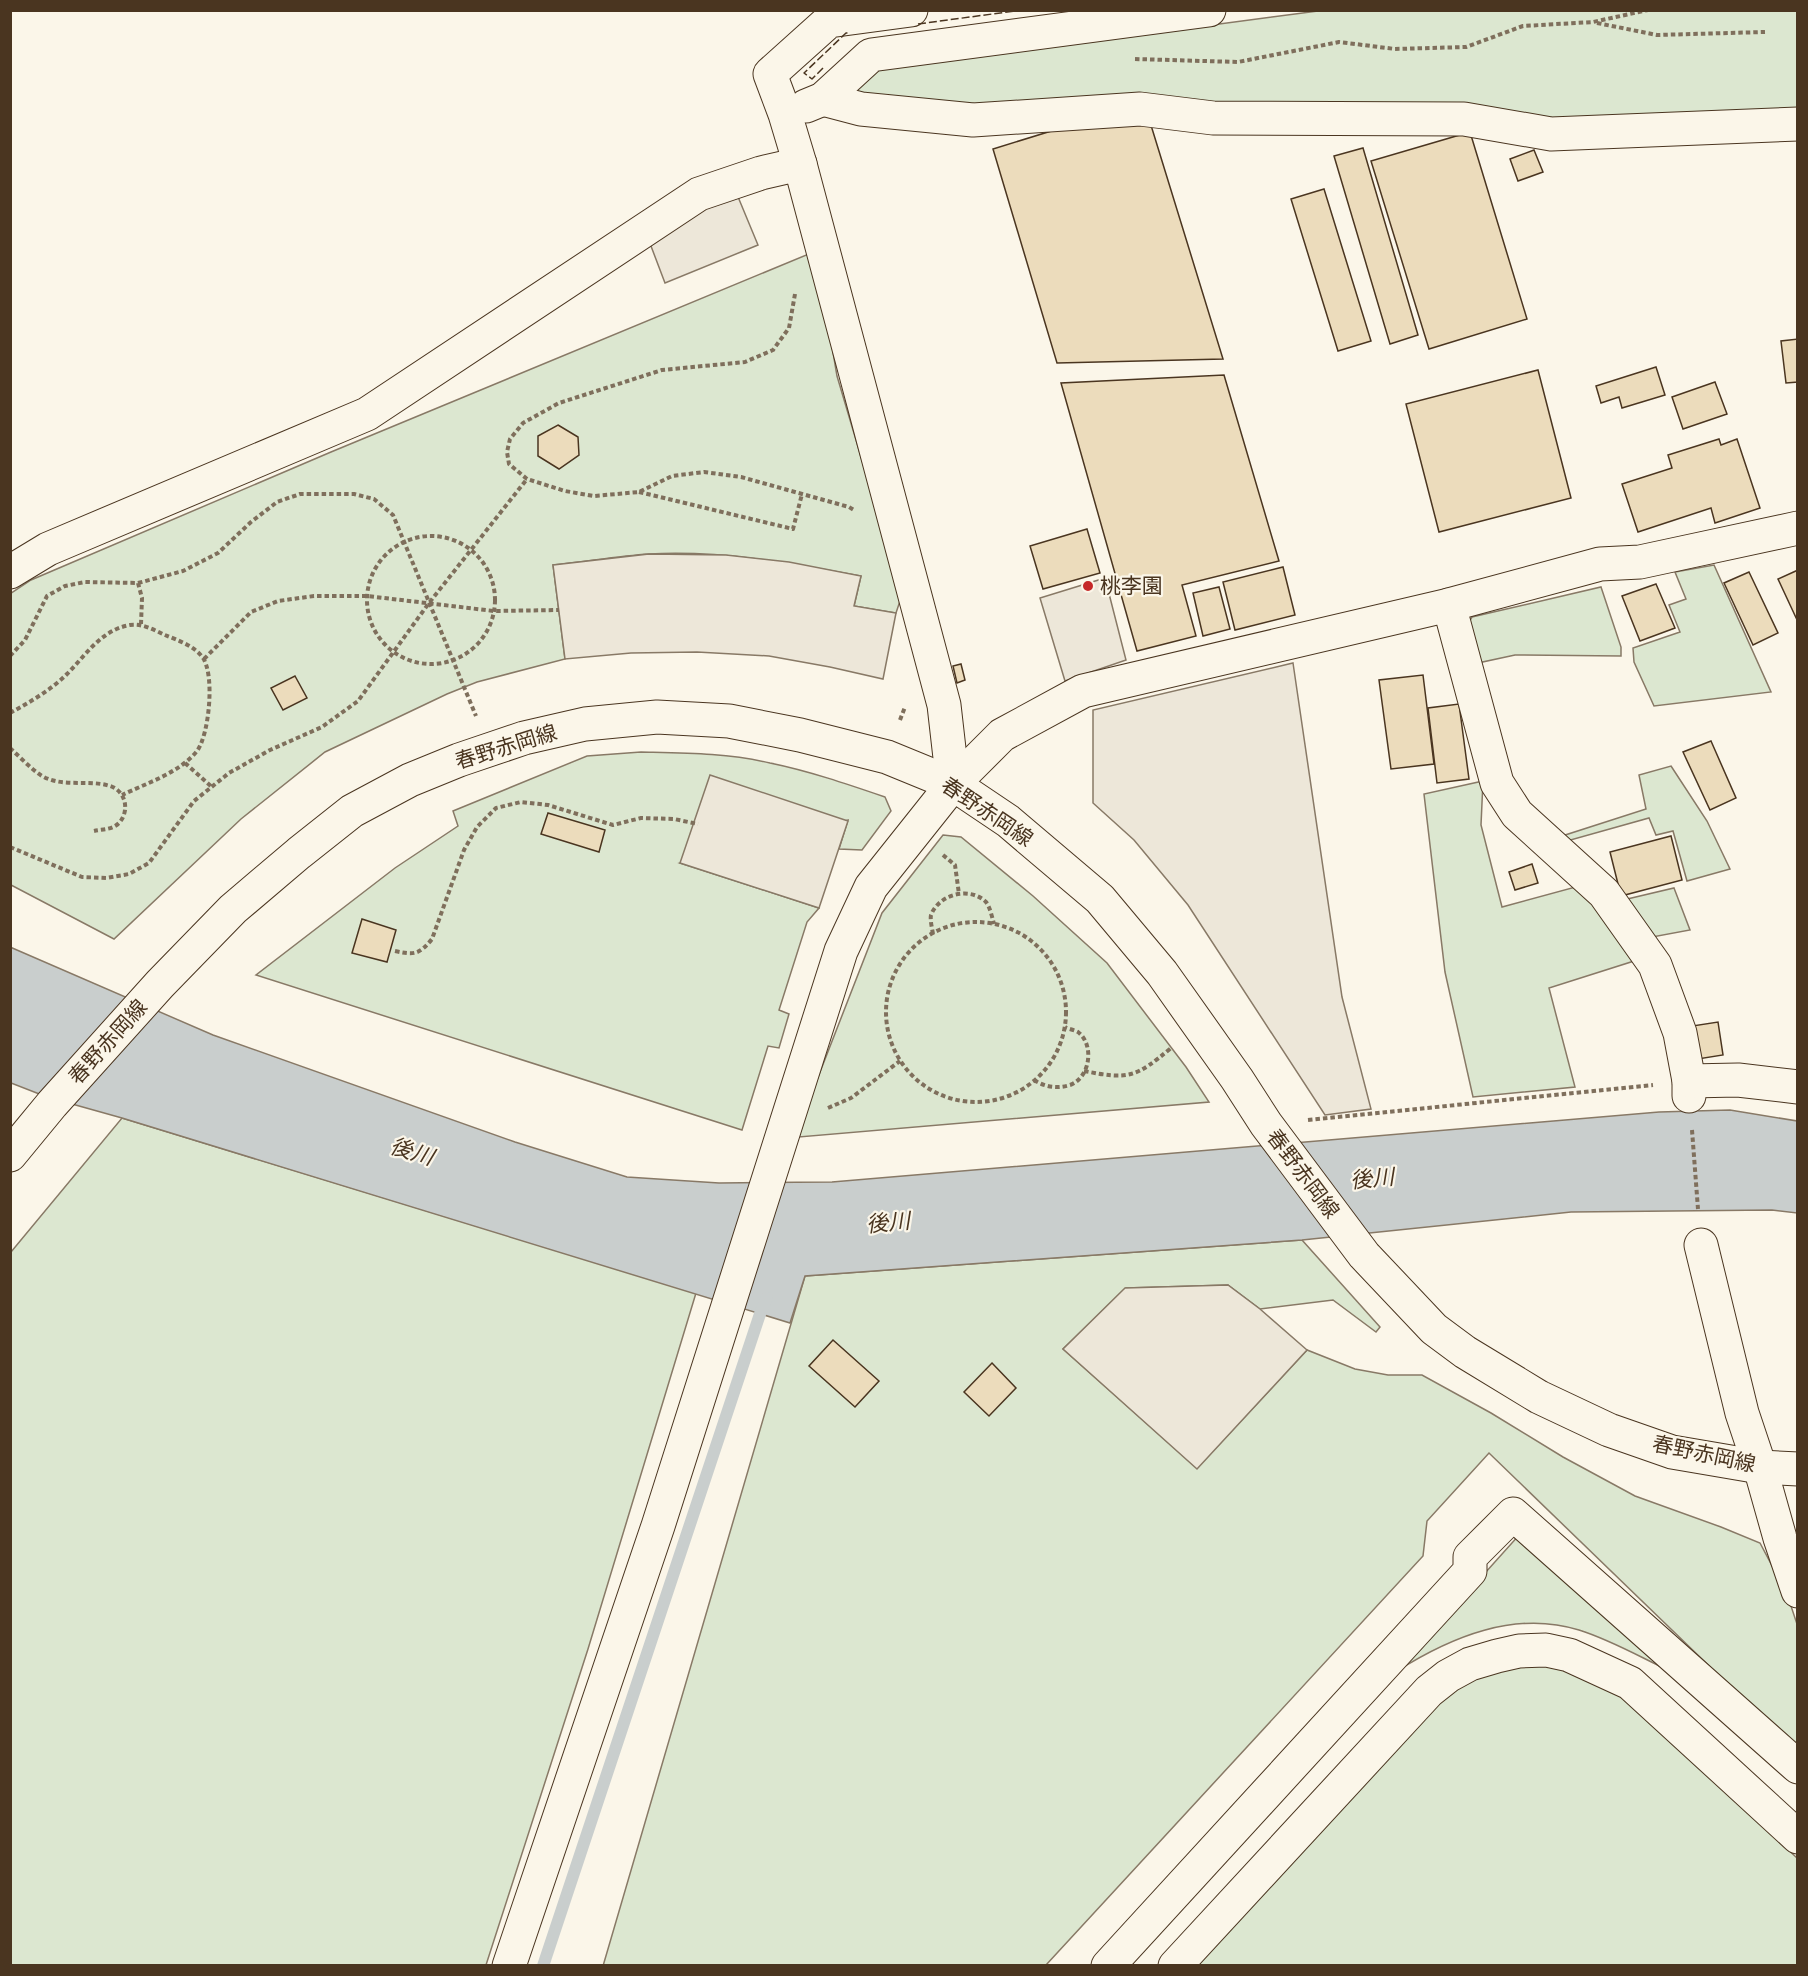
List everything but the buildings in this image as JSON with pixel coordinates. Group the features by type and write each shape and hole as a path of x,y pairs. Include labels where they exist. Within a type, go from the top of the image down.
{"street":[{"path":"911,10 829,21 770,75 800,164 944,705 953,784"},
{"path":"785,114 823,99 871,55 1209,10"},
{"path":"823,99 861,109 973,120 1140,109 1214,118 1464,119 1551,134 1797,124"},
{"path":"10,572 48,549 368,414 699,194 761,173 800,164"},
{"path":"509,1965 654,1538 841,951 871,887 953,784 1002,735 1083,691 1449,605 1600,564 1640,562 1797,528"},
{"path":"1449,605 1497,783 1517,814 1604,893 1655,965 1680,1033 1689,1089 1738,1080 1797,1087"},
{"name":"春野赤岡線","path":"10,1155 52,1104 160,984 234,909 352,811 410,780 459,760 524,738 585,724 657,717 729,722 800,735 887,757 953,784 1008,821 1100,899 1162,973 1266,1124 1364,1255 1434,1329 1465,1352 1539,1397 1610,1430 1672,1452 1760,1467 1797,1470"},
{"path":"1701,1245 1742,1413 1797,1592"},
{"path":"1108,1965 1470,1570 1470,1557 1513,1514 1797,1767"},
{"path":"1175,1965 1429,1691 1448,1676 1470,1664 1519,1651 1546,1650 1569,1655 1630,1683 1797,1837"}],"path":[{"path":"1124,58 1238,62 1339,42 1395,49 1466,48 1523,26 1593,22 1648,10"},
{"path":"1593,22 1657,34 1765,32"},
{"path":"795,298 789,328 773,350 745,362 662,370 559,403 522,423 510,439 507,452 509,464 527,479 565,491 594,496 639,492 793,529 802,494"},
{"path":"639,492 672,476 704,472 741,477 849,507 856,511"},
{"path":"10,846 82,878 106,878 129,874 149,863 194,801 229,773 322,727 358,701 429,603 527,479"},
{"path":"10,656 25,640 47,596 64,586 85,582 138,583 183,571 218,553 251,522 277,502 300,494 354,494 374,500 393,515 476,716"},
{"path":"434,536 452,540 470,550 481,561 490,576 495,593 494,611 480,641 467,653 453,660 421,664 394,653 383,643 371,624 368,596 372,573 379,561 393,548 405,542 434,536"},
{"path":"138,583 142,598 141,624"},
{"path":"204,659 251,612 278,601 314,596 368,596 494,611 559,610"},
{"path":"10,713 33,701 66,675 89,648 111,631 141,624 190,646 204,659 209,681 206,731 198,749 185,763 122,795"},
{"path":"10,748 42,776 68,784 112,786 122,795 126,804 124,818 114,828 94,831"},
{"path":"185,763 212,787"},
{"path":"395,951 410,954 422,951 432,939 464,850 477,827 496,808 522,802 548,805 613,825 641,818 674,819 698,824"},
{"path":"939,853 955,866 959,894"},
{"path":"933,934 931,916 941,900 959,894 976,895 988,904 994,924"},
{"path":"969,922 994,924 1017,932 1037,946 1053,965 1063,988 1065,1027 1053,1058 1034,1080 1022,1089 1001,1098 978,1102 956,1100 934,1091 915,1079 900,1061 890,1041 886,1018 887,994 895,972 908,953 933,934 946,927 969,922"},
{"path":"1034,1080 1045,1086 1057,1087 1073,1084 1084,1071 1089,1058 1087,1045 1078,1033 1065,1027"},
{"path":"1084,1071 1107,1076 1126,1076 1144,1070 1179,1042"},
{"path":"791,1104 826,1109 850,1098 900,1061"},
{"path":"1308,1120 1689,1089 1701,1245"}],"green space":[{"path":"1318,11 1797,11 1797,114 1548,125 974,114 861,104 849,89 864,71"},
{"path":"816,251 837,376 902,595 896,613 854,606 861,576 782,562 676,553 553,565 565,659 477,682 325,752 241,819 114,939 11,885 10,594 31,580 331,452"},
{"path":"1714,565 1771,692 1654,706 1634,662 1633,648 1680,632 1669,605 1686,599 1675,572"},
{"path":"1601,587 1621,647 1621,656 1515,655 1473,664 1464,630 1472,617"},
{"path":"641,752 722,755 785,766 885,797 891,811 862,850 839,849 848,820 680,863 819,908 807,922 779,1010 789,1014 779,1048 768,1046 742,1130 256,975 395,868 458,826 453,811 587,756"},
{"path":"1671,766 1707,821 1730,869 1687,881 1673,831 1656,835 1649,818 1567,841 1559,837 1646,809 1639,775"},
{"path":"1483,781 1481,825 1502,907 1579,886 1634,961 1549,988 1575,1087 1473,1097 1445,972 1424,794"},
{"path":"943,835 961,837 1033,896 1107,963 1186,1067 1209,1102 799,1137 806,1108 882,913"},
{"path":"1674,888 1690,930 1647,938 1623,900"},
{"path":"122,1118 696,1293 588,1649 486,1965 11,1966 11,1252"},
{"path":"1302,1240 1380,1327 1376,1332 1333,1300 1260,1309 1228,1285 1126,1288 1063,1349 1197,1468 1307,1350 1355,1369 1388,1375 1422,1375 1635,1496 1760,1543 1787,1594 1797,1624 1797,1751 1489,1453 1427,1521 1423,1556 1046,1965 603,1966 805,1276"},
{"path":"1520,1534 1670,1671 1591,1634 1555,1625 1531,1623 1484,1630 1461,1638 1439,1647 1397,1671"},
{"path":"1550,1664 1607,1681 1797,1858 1797,1965 1186,1966 1441,1692 1496,1670"}],"shaded area":[{"path":"736,192 758,245 665,283 643,225"},
{"path":"649,554 726,555 789,562 861,576 854,606 896,613 883,679 769,656 697,652 631,653 565,659 553,565"},
{"path":"1105,578 1126,660 1065,681 1040,598"},
{"path":"1293,663 1342,997 1371,1109 1325,1115 1188,905 1134,840 1093,803 1093,710"},
{"path":"710,775 848,821 819,908 680,863"},
{"path":"1228,1285 1307,1350 1197,1469 1063,1349 1125,1288"}],"water":[{"name":"後川","path":"10,947 213,1035 515,1142 627,1177 719,1183 832,1182 1659,1112 1730,1110 1797,1121 1797,1213 1772,1210 1571,1212 1302,1240 805,1276 790,1323 47,1097 11,1083"}],"waterway":[{"path":"543,1966 767,1298"}],"fence":[{"path":"918,24 1022,10"},
{"path":"823,68 812,79 804,73 846,33 849,33"}],"place":[{"name":"桃李園","path":"1088,586"}]}
